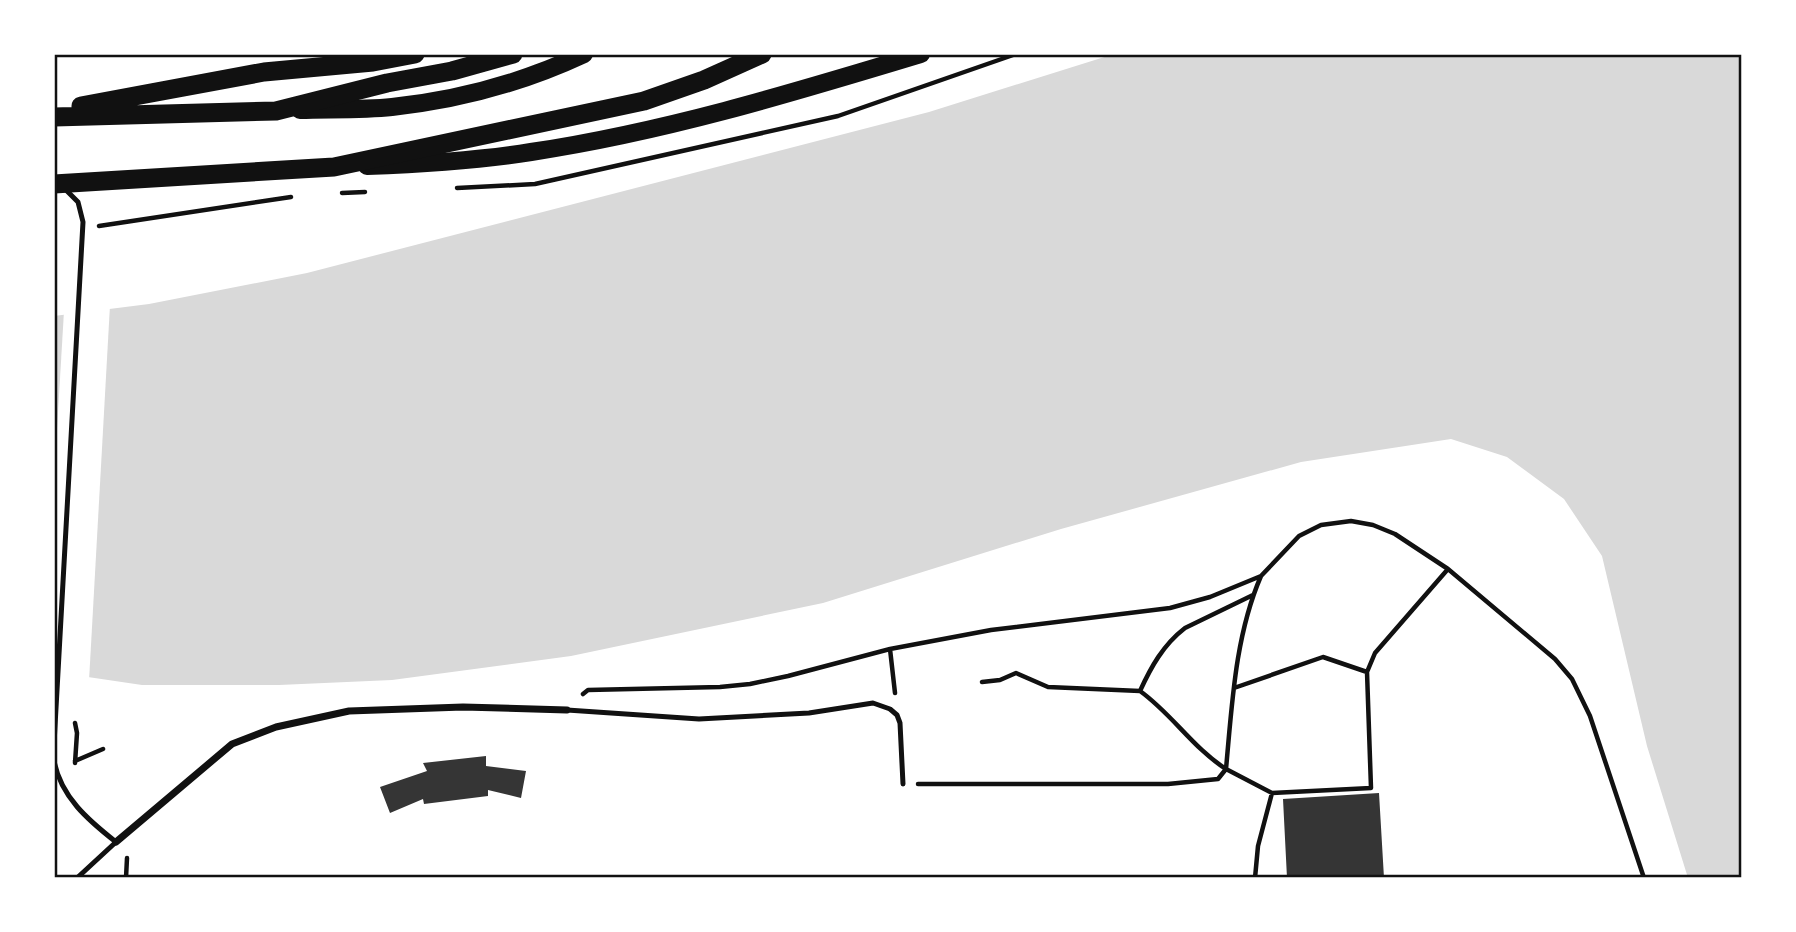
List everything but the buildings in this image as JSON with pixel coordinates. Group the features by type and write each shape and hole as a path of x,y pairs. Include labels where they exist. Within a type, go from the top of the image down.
{"highway":[{"path":"54,111 264,72 373,62 415,54"},
{"path":"54,117 275,111 387,83 463,69 513,54"},
{"path":"56,184 334,167 644,101 704,80 762,54"}],"main road":[{"path":"275,111 391,107 464,95 517,81 584,54"},
{"path":"334,167 474,160 581,144 742,107 921,54"}],"street":[{"path":"116,842 232,744 276,727 349,711 463,707 567,710"}],"lane":[{"path":"54,744 83,239 83,222 78,202 56,184"},
{"path":"567,710 699,719 809,713 873,703 882,705 897,715 900,723 903,784"},
{"path":"54,761 65,793 98,828 116,842 77,878"}],"path":[{"path":"903,784 1168,784 1217,779 1226,769 1234,688 1253,595 1261,576 1299,536 1321,525 1351,521 1373,525 1395,534 1448,569 1555,659 1572,679 1590,716 1644,878"},
{"path":"982,682 1000,680 1016,673 1048,687 1140,691 1152,699 1205,756 1272,793 1371,788 1367,671 1375,653 1448,569"},
{"path":"567,710 588,690 750,684 890,649 991,630 1170,608 1209,597 1261,576"},
{"path":"1140,691 1153,664 1177,635 1253,595"},
{"path":"890,649 897,715"},
{"path":"1234,688 1323,657 1367,671"},
{"path":"74,762 103,749"},
{"path":"1255,878 1258,846 1272,793"}],"shaded area":[{"path":"1114,54 1742,54 1742,878 1688,878 1647,746 1602,556 1564,499 1507,457 1451,439 1301,462 1061,529 823,603 571,656 392,680 279,685 142,685 54,672 54,316 149,304 307,273 929,112"}],"pier":[{"path":"110,305 89,681 54,676 54,480 64,311"}]}
